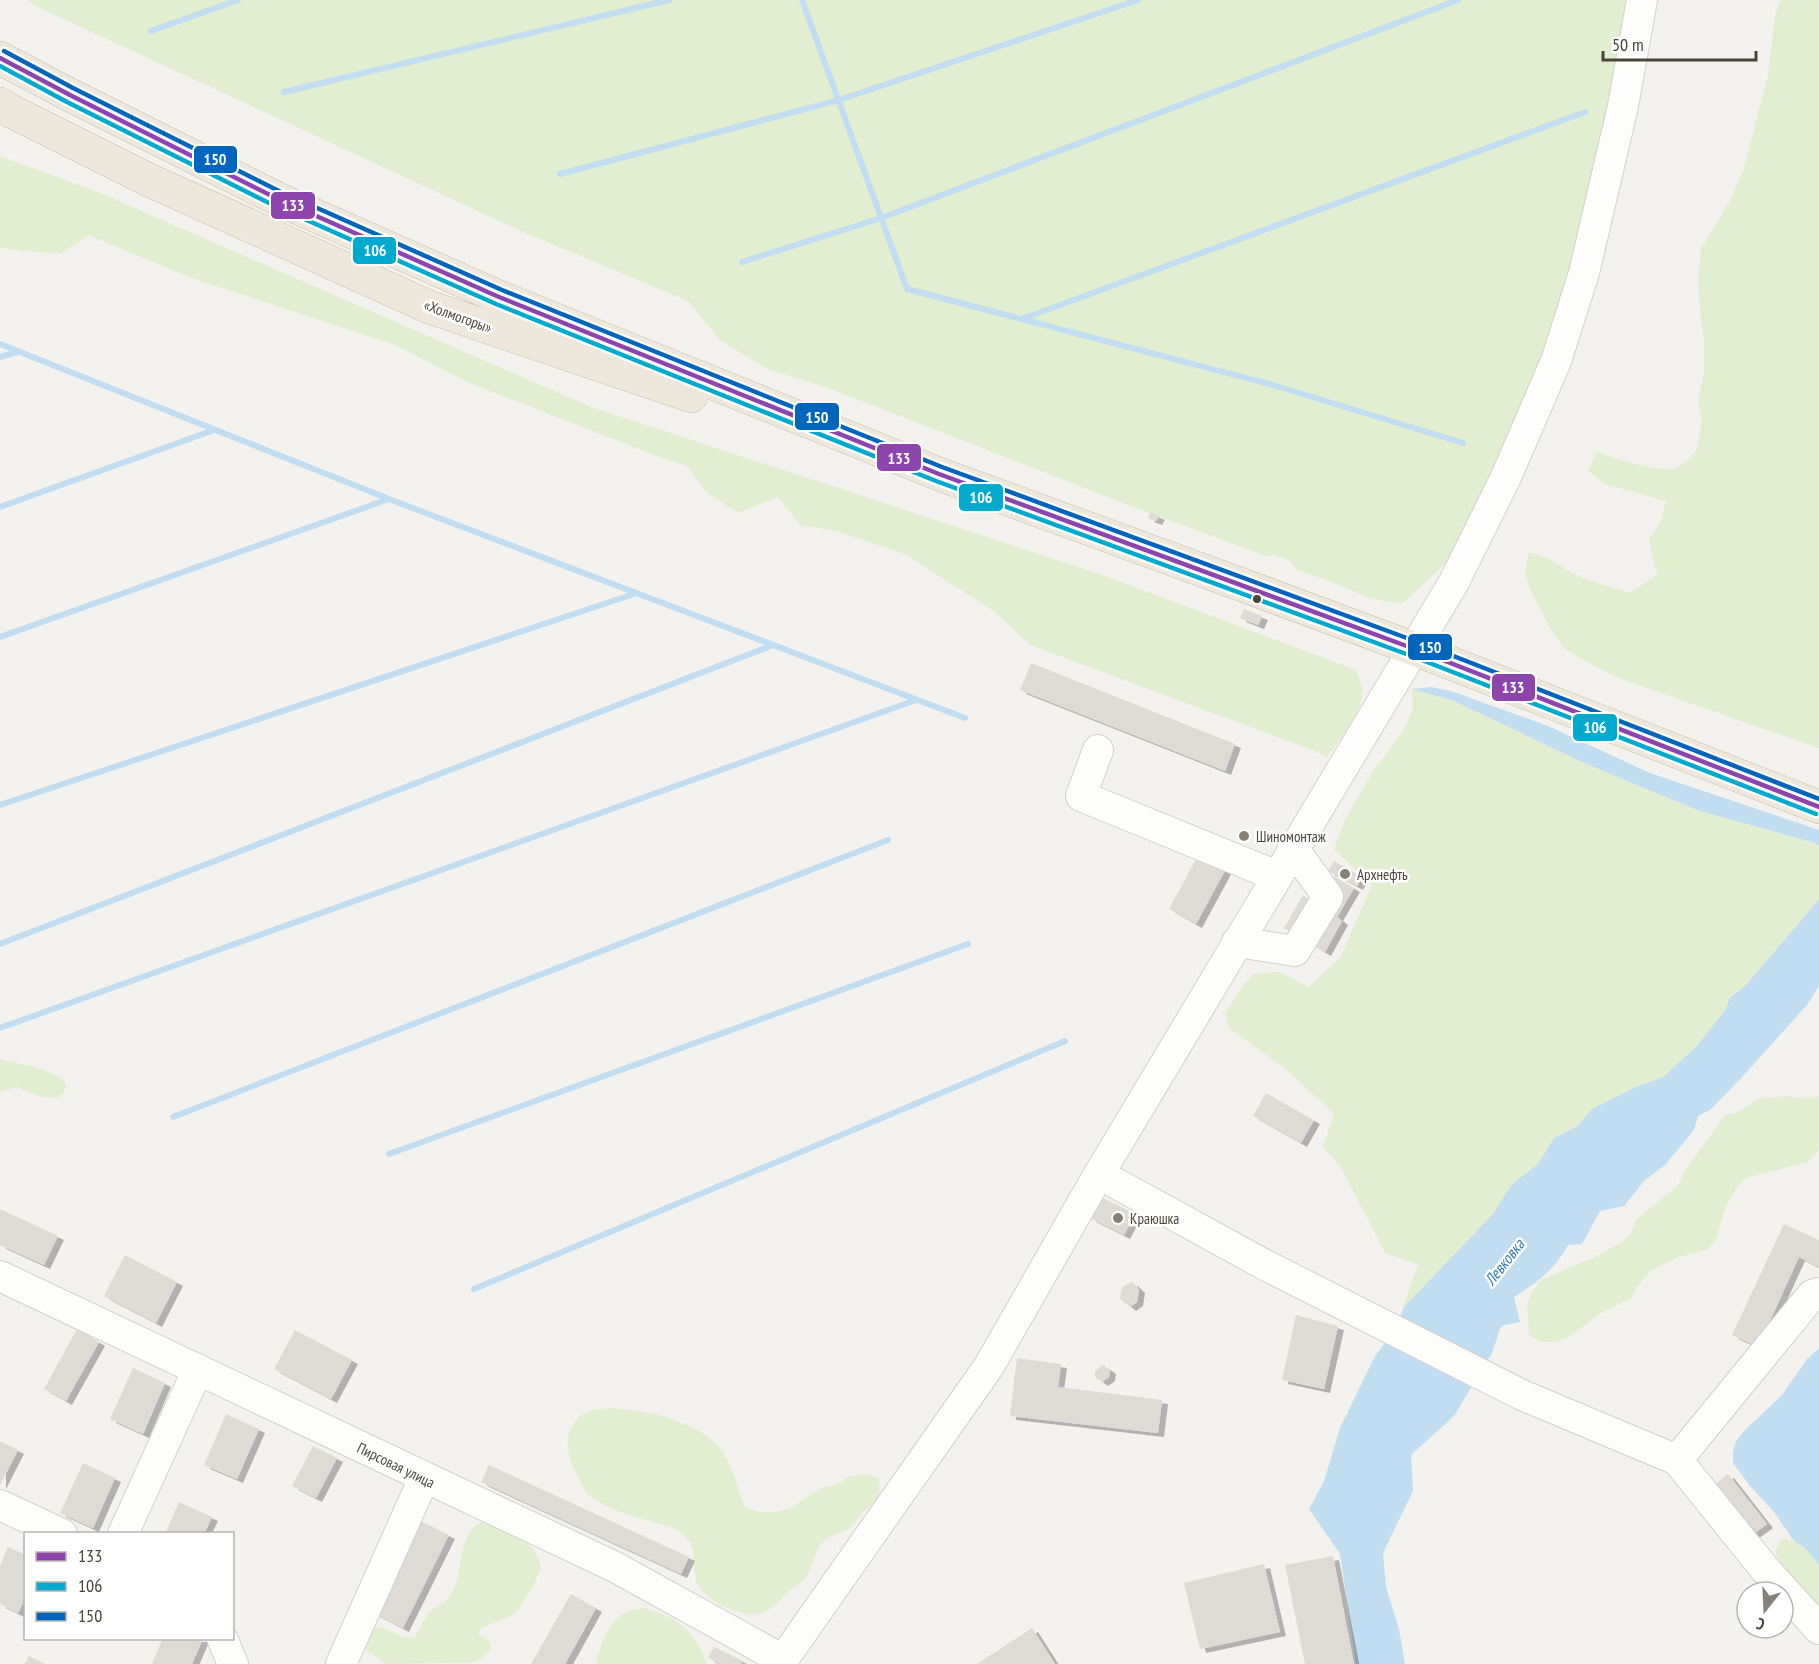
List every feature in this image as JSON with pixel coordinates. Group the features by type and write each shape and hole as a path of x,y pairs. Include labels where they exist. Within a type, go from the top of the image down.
{"highway":[{"name":"«Холмогоры»","path":"0,58 278,199 478,288 939,474 1413,648 1819,807"},
{"name":"«Холмогоры»","path":"0,104 149,180 429,307 663,387 939,474"}],"street":[{"path":"781,1662 989,1366 1098,1174 1454,582 1506,477 1556,361 1584,273 1623,106 1641,0"},
{"path":"1098,750 1081,796 1276,876"},
{"path":"1237,942 1295,951 1328,897 1293,848"},
{"path":"1098,1174 1267,1266 1521,1395 1677,1460 1764,1568 1819,1629"},
{"name":"Пирсовая улица","path":"0,1276 615,1568 781,1662"},
{"path":"1677,1460 1812,1295 1819,1293"},
{"path":"123,1532 198,1369"},
{"path":"340,1664 424,1478"},
{"path":"0,1505 60,1532"},
{"path":"223,1640 233,1664"}],"green space":[{"path":"27,0 1631,0 1611,111 1545,364 1475,513 1448,561 1403,603 1367,597 1297,570 1291,561 1273,555 1266,556 1128,505 828,388 767,369 720,340 688,301 521,231"},
{"path":"1781,0 1819,0 1819,748 1618,678 1579,658 1563,647 1551,630 1531,591 1525,573 1529,552 1550,559 1570,572 1589,580 1630,593 1658,574 1649,539 1661,521 1666,501 1605,484 1588,471 1597,452 1651,468 1672,469 1680,466 1697,450 1702,420 1698,401 1704,371 1704,340 1698,278 1701,249 1732,197 1744,168 1768,75 1775,15"},
{"path":"0,156 98,192 591,407 1097,573 1356,670 1362,696 1355,715 1327,757 1030,645 995,612 905,554 836,531 800,525 778,497 738,513 706,492 687,466 472,384 395,345 194,279 88,235 60,254 0,248"},
{"path":"1412,689 1454,701 1584,763 1697,810 1815,843 1819,846 1819,899 1746,985 1730,996 1726,1009 1697,1046 1663,1077 1633,1088 1592,1109 1578,1126 1554,1138 1537,1165 1512,1184 1492,1215 1403,1308 1418,1264 1385,1253 1341,1167 1323,1147 1334,1114 1288,1071 1229,1028 1225,1013 1252,974 1279,972 1308,987 1340,958 1372,885 1334,849 1345,820 1372,773 1404,730 1413,708"},
{"path":"0,1059 47,1071 63,1080 67,1086 57,1098 41,1097 17,1087 0,1092"},
{"path":"1786,1096 1809,1099 1819,1096 1819,1148 1808,1162 1746,1178 1737,1187 1726,1206 1716,1239 1708,1249 1676,1258 1652,1270 1630,1299 1601,1313 1569,1337 1555,1342 1541,1342 1529,1335 1527,1306 1531,1293 1541,1280 1599,1255 1622,1242 1631,1233 1636,1220 1678,1185 1684,1172 1725,1115 1738,1112 1758,1099"},
{"path":"610,1408 655,1414 683,1424 710,1438 727,1459 745,1507 759,1512 776,1512 791,1508 820,1488 836,1485 850,1476 865,1474 879,1478 878,1497 850,1528 824,1541 804,1579 773,1607 759,1614 736,1611 711,1599 699,1587 694,1573 693,1551 683,1534 671,1527 612,1509 591,1497 585,1490 570,1458 569,1434 583,1414 592,1410"},
{"path":"489,1520 522,1538 534,1551 541,1568 519,1610 505,1619 482,1627 478,1634 490,1642 491,1650 476,1662 386,1664 365,1649 360,1641 368,1627 380,1628 414,1638 428,1614 452,1593 466,1540 471,1531 478,1524"},
{"path":"1781,1539 1794,1541 1804,1547 1819,1565 1819,1620 1797,1587 1795,1580 1781,1564 1775,1551"},
{"path":"644,1608 667,1616 684,1627 696,1642 707,1664 596,1664 606,1633 616,1620 629,1611"}],"water":[{"path":"1431,687 1451,691 1548,726 1650,773 1819,830 1819,846 1697,810 1584,763 1454,701 1412,689"},
{"name":"Левковка","path":"1819,899 1819,986 1807,1005 1710,1110 1698,1116 1694,1130 1666,1164 1644,1181 1624,1206 1600,1211 1582,1244 1568,1245 1545,1275 1514,1297 1520,1322 1501,1326 1492,1353 1454,1416 1411,1455 1413,1491 1383,1553 1386,1587 1399,1629 1405,1664 1356,1664 1340,1554 1309,1509 1324,1481 1340,1428 1375,1356 1397,1327 1403,1308 1492,1215 1512,1184 1537,1165 1554,1138 1578,1126 1592,1109 1633,1088 1663,1077 1697,1046 1726,1009 1730,997 1746,985"},
{"path":"1819,1348 1819,1565 1804,1547 1794,1541 1774,1512 1750,1486 1733,1463 1733,1452 1736,1441 1744,1431 1782,1395 1807,1359"}],"building":[{"path":"1150,512 1159,516 1156,521 1148,518"},
{"path":"1244,609 1262,616 1258,625 1240,618"},
{"path":"1031,663 1235,744 1225,771 1020,690"},
{"path":"1201,850 1228,865 1196,924 1169,909"},
{"name":"Архнефть","path":"1334,861 1362,877 1357,886 1328,871"},
{"path":"1328,873 1354,888 1337,917 1342,921 1325,952 1284,928 1303,895 1312,901"},
{"path":"1266,1093 1314,1120 1301,1143 1253,1116"},
{"path":"1101,1197 1135,1214 1124,1235 1090,1218"},
{"path":"0,1209 58,1236 44,1265 0,1245"},
{"path":"1784,1224 1819,1240 1819,1267 1799,1257 1758,1347 1732,1335"},
{"path":"125,1255 177,1282 156,1323 104,1296"},
{"path":"1132,1282 1139,1289 1137,1302 1130,1307 1120,1299 1122,1287"},
{"path":"1296,1315 1338,1326 1324,1389 1282,1380"},
{"path":"77,1329 99,1342 66,1401 44,1389"},
{"path":"295,1330 352,1360 331,1399 274,1369"},
{"path":"1017,1358 1061,1364 1058,1387 1162,1400 1158,1433 1010,1416"},
{"path":"1103,1365 1110,1370 1109,1377 1102,1382 1095,1377 1095,1371"},
{"path":"133,1368 165,1383 143,1434 110,1419"},
{"path":"226,1414 259,1429 237,1479 204,1465"},
{"path":"0,1441 18,1450 0,1485"},
{"path":"313,1446 337,1458 316,1498 292,1486"},
{"path":"83,1463 115,1478 93,1528 60,1513"},
{"path":"489,1465 689,1557 681,1574 481,1482"},
{"path":"1728,1474 1767,1524 1748,1538 1710,1488"},
{"path":"179,1502 212,1517 205,1532 166,1532"},
{"path":"419,1520 449,1535 403,1628 372,1612"},
{"path":"8,1547 24,1554 24,1601 18,1613 0,1604 0,1566"},
{"path":"1333,1556 1354,1664 1305,1664 1285,1565"},
{"path":"1264,1564 1280,1632 1200,1649 1184,1583"},
{"path":"571,1594 596,1608 565,1664 531,1664"},
{"path":"1032,1628 1055,1664 977,1664"},
{"path":"162,1640 202,1640 192,1664 152,1664"},
{"path":"714,1647 743,1661 741,1664 720,1664 708,1658"},
{"path":"29,1656 45,1664 24,1664"}],"waterway":[{"path":"151,31 238,0"},
{"path":"284,92 669,0"},
{"path":"802,0 907,289 1273,385 1463,443"},
{"path":"560,174 839,100 1138,0"},
{"path":"742,262 881,218 1458,0"},
{"path":"1022,319 1585,112"},
{"path":"0,344 389,499 965,718"},
{"path":"0,357 17,352"},
{"path":"0,507 214,430"},
{"path":"0,637 389,499"},
{"path":"0,805 634,594"},
{"path":"0,944 773,645"},
{"path":"0,1028 916,700"},
{"path":"173,1117 888,840"},
{"path":"389,1154 968,944"},
{"path":"474,1289 1065,1041"}],"transit line":[{"name":"150","path":"4,51 281,192 502,290 942,467 1415,641 1819,799"},
{"name":"133","path":"0,58 278,199 499,297 939,474 1412,648 1819,807"},
{"name":"106","path":"0,66 275,206 496,304 936,481 1409,655 1816,814"}],"place":[{"name":"Шиномонтаж","path":"1244,836"},
{"name":"Архнефть","path":"1345,874"},
{"name":"Краюшка","path":"1118,1218"}]}
